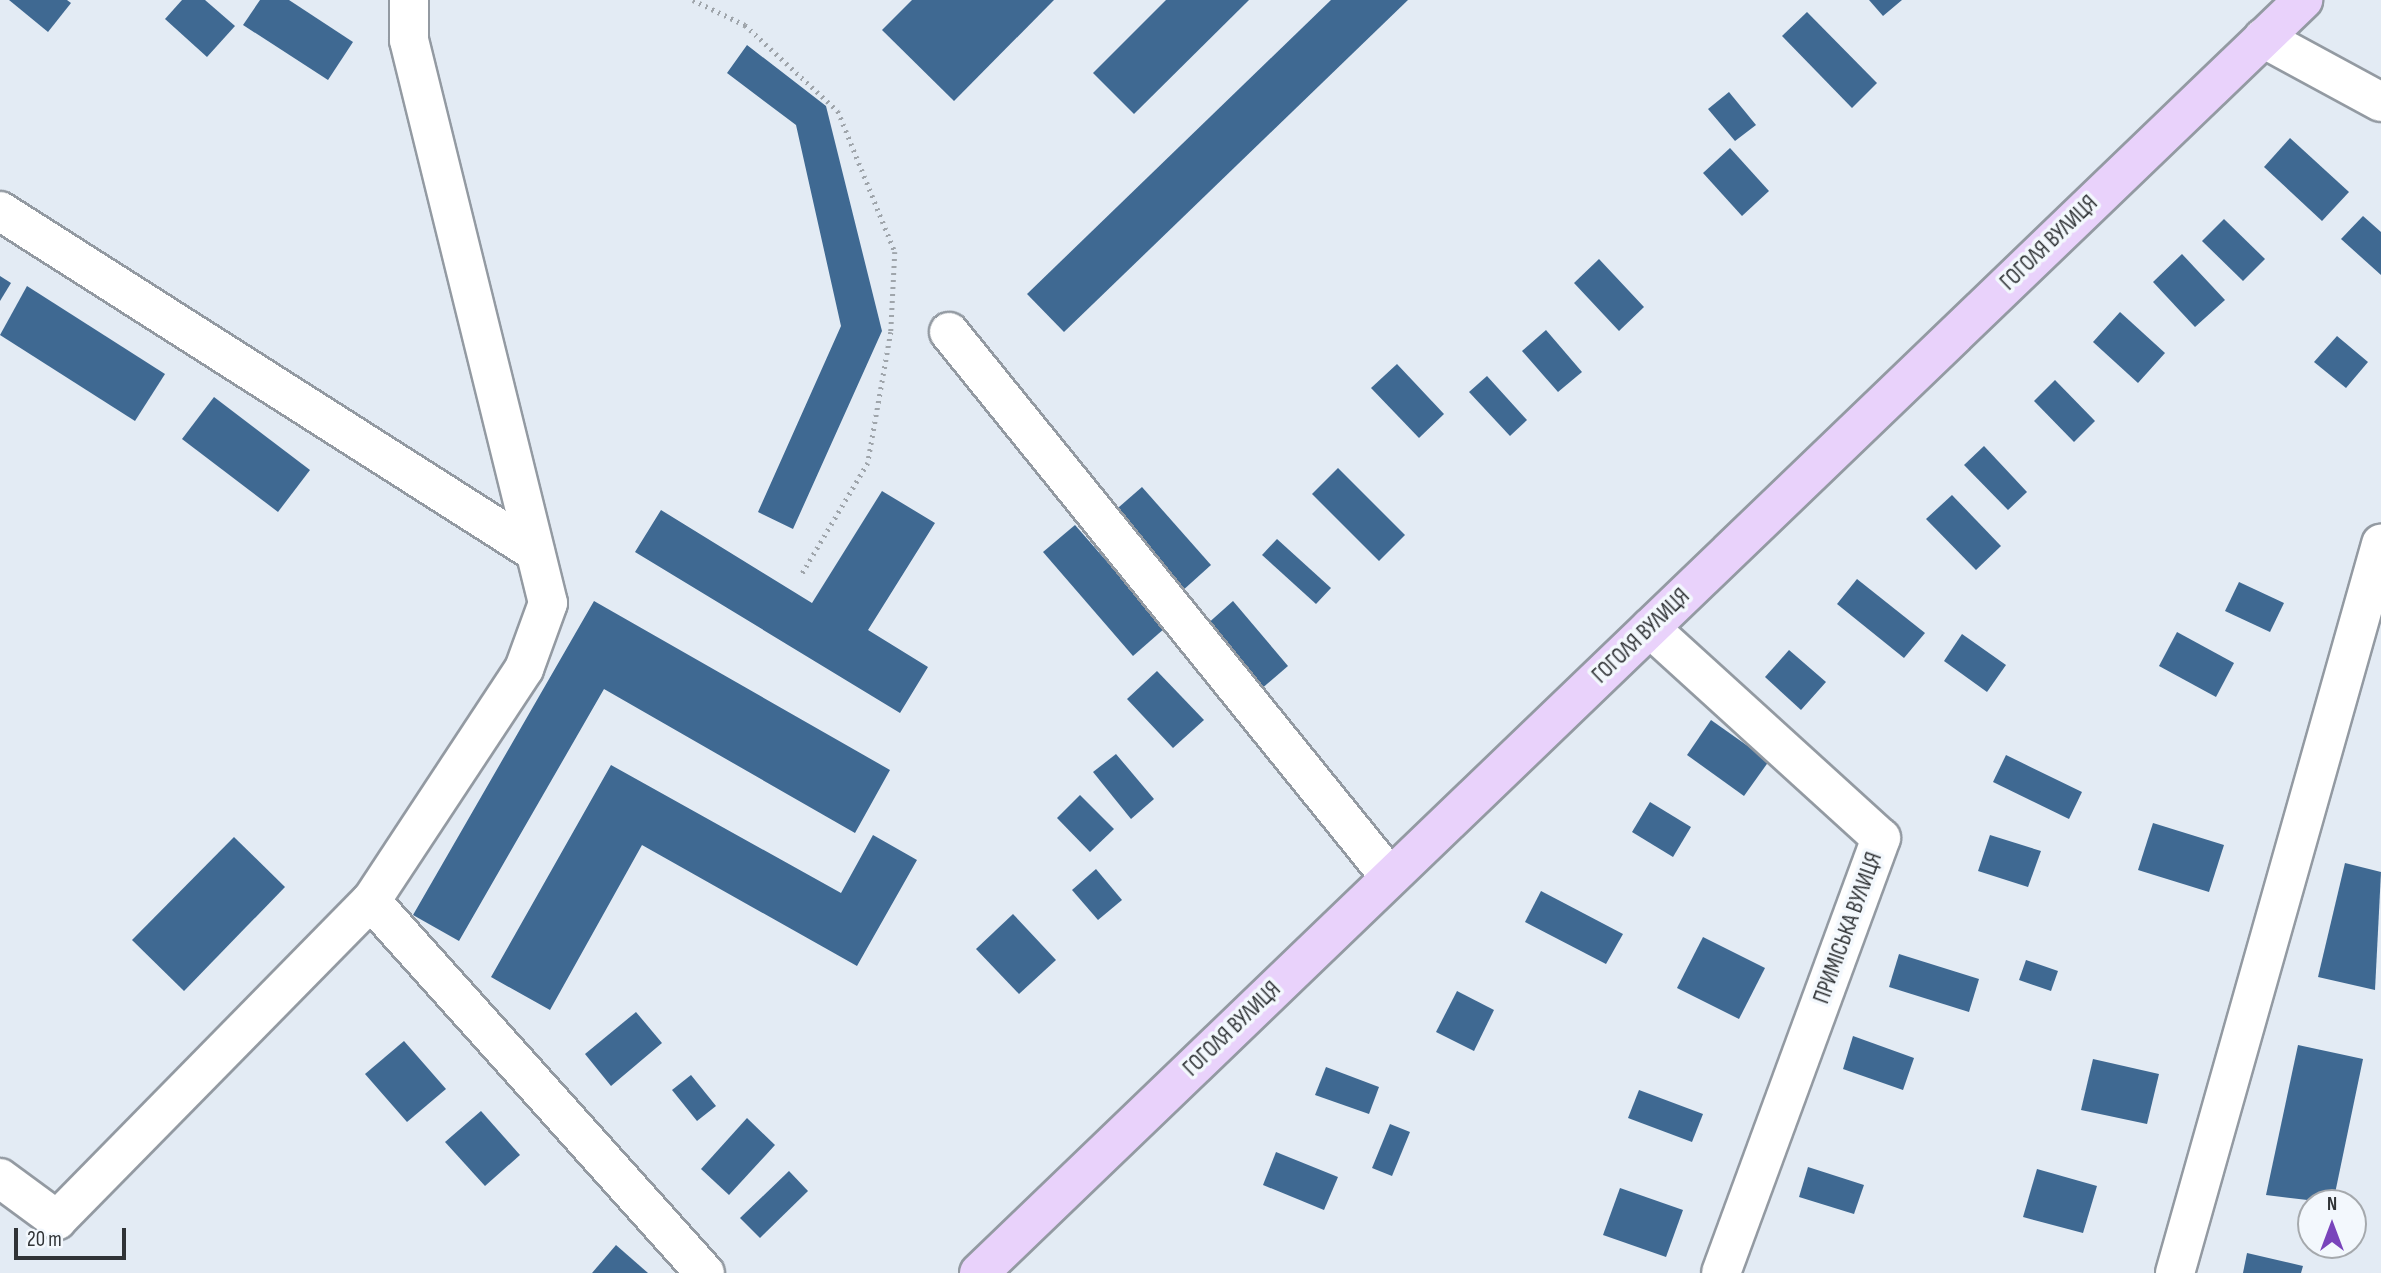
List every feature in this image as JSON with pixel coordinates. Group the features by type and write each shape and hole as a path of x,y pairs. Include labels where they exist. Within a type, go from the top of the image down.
{"main road":[{"name":"ГОГОЛЯ ВУЛИЦЯ","path":"979,1273 2303,0"}],"street":[{"path":"0,1178 57,1220 371,901 524,669 548,603 409,40 410,0"},
{"path":"2263,38 2381,102"},
{"path":"0,211 535,552"},
{"path":"949,331 1390,877"},
{"path":"2175,1273 2381,544"},
{"name":"ПРИМІСЬКА ВУЛИЦЯ","path":"1650,628 1881,838 1721,1273"},
{"path":"371,901 705,1273"}],"path":[{"path":"693,0 745,25 838,111 895,252 891,332 868,463 802,573"}],"building":[{"path":"9,0 67,0 71,3 48,32"},
{"path":"182,0 205,0 235,26 207,57 165,19"},
{"path":"260,0 289,0 353,42 328,80 243,25"},
{"path":"912,0 1054,0 954,101 882,30"},
{"path":"1166,0 1249,0 1134,114 1093,73"},
{"path":"1331,0 1408,0 1064,332 1027,294"},
{"path":"1869,0 1902,0 1883,16"},
{"path":"1807,12 1877,83 1852,108 1782,36"},
{"path":"747,45 826,106 882,331 793,529 758,512 841,326 796,125 727,73"},
{"path":"1729,92 1756,125 1735,141 1708,109"},
{"path":"2290,138 2349,192 2322,221 2264,167"},
{"path":"1730,148 1769,191 1742,216 1703,173"},
{"path":"2363,216 2381,232 2381,275 2341,239"},
{"path":"2224,219 2265,259 2243,281 2202,241"},
{"path":"2182,254 2225,300 2195,327 2153,282"},
{"path":"1599,259 1644,307 1619,331 1574,283"},
{"path":"0,276 11,283 0,301"},
{"path":"27,286 165,374 135,421 0,335"},
{"path":"2120,312 2165,353 2138,383 2093,342"},
{"path":"1546,330 1582,372 1558,392 1522,351"},
{"path":"2337,336 2368,362 2346,388 2314,362"},
{"path":"1397,364 1444,414 1419,438 1371,388"},
{"path":"1487,376 1527,420 1510,436 1469,392"},
{"path":"2055,380 2095,421 2074,442 2034,401"},
{"path":"214,397 310,470 278,512 182,439"},
{"path":"1984,446 2027,492 2008,510 1964,465"},
{"path":"1338,468 1405,535 1379,561 1312,494"},
{"path":"1142,487 1211,565 1181,592 1111,514"},
{"path":"882,491 935,523 868,630 928,667 900,713 635,552 661,510 812,603"},
{"path":"1952,495 2001,546 1976,570 1926,519"},
{"path":"1075,525 1165,628 1133,656 1043,552"},
{"path":"1277,539 1331,588 1316,604 1262,555"},
{"path":"1857,579 1925,633 1904,658 1837,604"},
{"path":"2239,582 2284,603 2270,632 2225,611"},
{"path":"594,601 890,770 855,833 604,689 459,941 413,915"},
{"path":"1233,601 1288,666 1260,690 1205,626"},
{"path":"2177,632 2234,663 2216,697 2159,666"},
{"path":"1962,634 2006,665 1987,692 1944,661"},
{"path":"1789,650 1826,682 1801,710 1765,677"},
{"path":"1157,671 1204,720 1173,748 1127,699"},
{"path":"1711,720 1769,761 1744,796 1687,755"},
{"path":"1116,754 1154,799 1131,819 1093,772"},
{"path":"2006,755 2082,792 2069,819 1993,782"},
{"path":"611,765 841,893 873,835 917,860 857,966 642,845 550,1010 491,977"},
{"path":"1080,795 1114,829 1090,852 1057,818"},
{"path":"1650,802 1691,827 1673,857 1632,832"},
{"path":"2153,823 2224,845 2209,892 2138,870"},
{"path":"1990,835 2041,851 2028,887 1978,871"},
{"path":"234,837 285,887 184,991 132,940"},
{"path":"2345,863 2381,872 2375,990 2318,977"},
{"path":"1096,869 1122,900 1098,920 1072,890"},
{"path":"1541,891 1623,934 1606,964 1525,922"},
{"path":"1013,914 1056,960 1019,994 976,949"},
{"path":"1703,937 1765,968 1739,1019 1677,988"},
{"path":"1899,954 1979,979 1969,1012 1889,987"},
{"path":"2026,960 2058,971 2051,991 2019,980"},
{"path":"1457,991 1494,1010 1474,1051 1436,1032"},
{"path":"636,1012 662,1043 611,1086 585,1054"},
{"path":"1853,1036 1914,1058 1903,1090 1843,1069"},
{"path":"404,1041 446,1089 407,1122 365,1074"},
{"path":"2298,1045 2363,1059 2336,1189 2297,1189 2297,1199 2266,1195"},
{"path":"2093,1059 2159,1074 2147,1124 2081,1110"},
{"path":"1326,1067 1379,1087 1369,1114 1315,1095"},
{"path":"691,1075 716,1106 697,1121 672,1090"},
{"path":"1639,1090 1703,1114 1692,1142 1628,1118"},
{"path":"481,1111 520,1155 485,1186 445,1142"},
{"path":"747,1118 775,1145 729,1195 701,1169"},
{"path":"1390,1124 1410,1132 1392,1176 1372,1168"},
{"path":"1276,1152 1338,1177 1324,1210 1263,1185"},
{"path":"1808,1167 1864,1185 1854,1214 1799,1197"},
{"path":"2037,1169 2097,1186 2083,1233 2023,1217"},
{"path":"789,1171 808,1191 760,1238 740,1218"},
{"path":"1620,1188 1683,1210 1666,1257 1603,1235"},
{"path":"616,1245 648,1273 592,1273"},
{"path":"2247,1253 2303,1266 2301,1273 2243,1273"}]}
